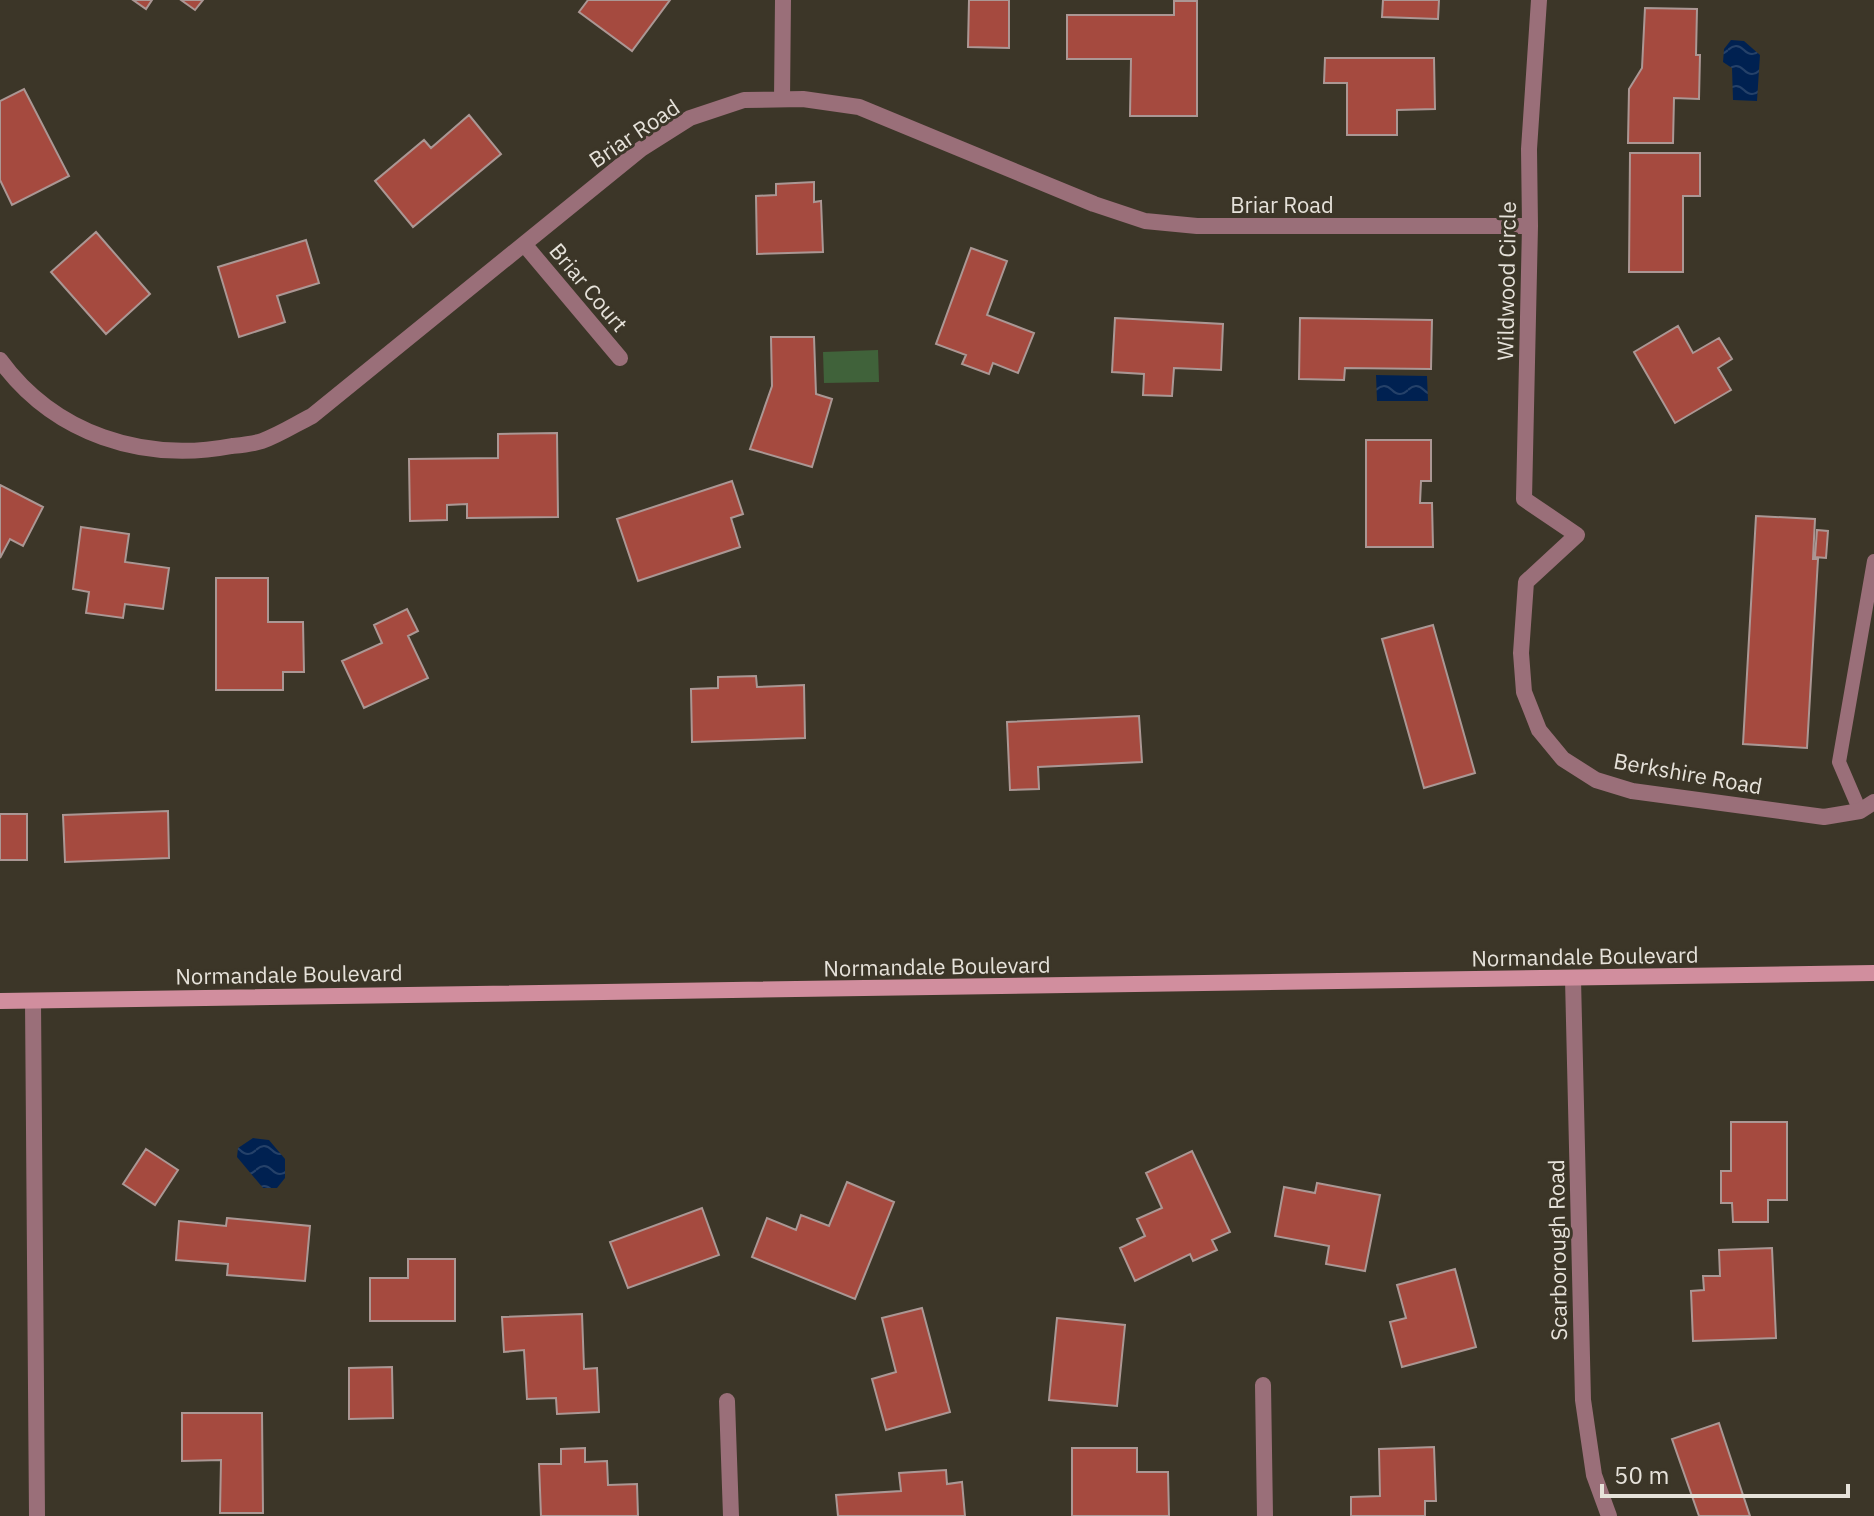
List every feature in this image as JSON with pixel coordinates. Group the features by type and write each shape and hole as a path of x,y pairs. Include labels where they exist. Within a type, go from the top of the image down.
{"main road":[{"name":"Normandale Boulevard","path":"0,1001 1874,973"}],"street":[{"path":"782,99 783,0"},
{"name":"Wildwood Circle","path":"1539,0 1529,149 1524,499 1577,535"},
{"name":"Briar Road","path":"0,360 15,380 55,415 103,438 156,452 210,451 262,441 312,416 641,149 690,118 744,100 803,99 859,107 1094,204 1145,221 1197,226 1530,226"},
{"name":"Briar Court","path":"524,244 620,358"},
{"name":"Berkshire Road","path":"1577,535 1526,582 1521,653 1524,692 1539,730 1563,759 1596,780 1632,791 1824,817 1867,806"},
{"name":"Scarborough Road","path":"1573,979 1583,1400 1594,1475 1609,1516"},
{"path":"33,1001 37,1516"},
{"path":"1263,1385 1265,1516"},
{"path":"727,1401 731,1516"}],"lane":[{"path":"1867,806 1839,762 1874,561"}],"green space":[{"path":"878,350 879,382 824,383 823,352"}],"water":[{"path":"1731,40 1744,41 1760,55 1757,101 1733,100 1732,68 1723,62 1724,49"},
{"path":"1376,375 1427,376 1428,401 1377,401"},
{"path":"253,1138 269,1140 285,1159 285,1178 277,1188 263,1188 237,1157 238,1148"}],"building":[{"path":"133,0 152,0 146,9"},
{"path":"181,0 203,0 195,10"},
{"path":"588,0 670,0 632,51 579,12"},
{"path":"969,0 1009,0 1009,48 968,47"},
{"path":"1383,0 1439,0 1438,19 1382,17"},
{"path":"1174,1 1197,1 1197,116 1130,116 1131,59 1067,59 1067,15 1174,15"},
{"path":"1645,8 1697,9 1699,99 1674,98 1673,143 1628,143 1629,89 1642,68"},
{"path":"1325,58 1434,58 1435,109 1397,110 1397,135 1347,135 1347,83 1324,83"},
{"path":"24,89 69,176 12,205 0,180 0,101"},
{"path":"469,115 501,154 413,227 375,181 424,140 431,148"},
{"path":"1630,153 1700,153 1700,196 1683,196 1683,272 1629,272"},
{"path":"814,182 814,202 821,201 823,252 757,254 756,196 776,195 776,184"},
{"path":"96,232 150,294 106,334 51,272"},
{"path":"306,240 319,283 277,296 285,322 239,337 218,267"},
{"path":"971,248 1007,261 987,315 1034,333 1018,373 993,363 989,374 962,364 966,355 936,344"},
{"path":"1115,318 1223,324 1221,370 1174,368 1172,396 1143,395 1144,374 1112,372"},
{"path":"1300,318 1432,320 1431,369 1345,368 1344,380 1299,379"},
{"path":"1678,326 1693,353 1719,338 1732,359 1718,368 1731,390 1675,423 1634,352"},
{"path":"771,337 814,337 816,394 832,399 812,467 750,449 772,386"},
{"path":"557,433 558,517 467,518 467,504 447,505 447,520 410,521 409,459 498,458 498,434"},
{"path":"1366,440 1431,440 1431,481 1421,481 1420,503 1432,503 1433,547 1366,547"},
{"path":"732,481 743,514 731,518 740,547 638,581 617,519"},
{"path":"0,485 43,507 23,546 10,539 0,558"},
{"path":"1756,516 1815,519 1813,559 1818,559 1807,748 1743,744"},
{"path":"81,527 129,534 125,562 169,568 163,609 125,604 123,618 86,613 89,592 73,589"},
{"path":"1817,530 1828,531 1826,558 1815,557"},
{"path":"216,578 268,578 268,622 303,622 304,672 283,672 283,690 216,690"},
{"path":"407,609 418,631 408,636 428,678 364,708 342,661 382,643 374,625"},
{"path":"1433,625 1475,773 1424,788 1382,639"},
{"path":"756,676 757,687 804,685 805,738 692,742 691,689 718,688 718,677"},
{"path":"1139,716 1142,762 1038,767 1039,789 1010,790 1007,722"},
{"path":"168,811 169,858 65,862 63,815"},
{"path":"0,814 27,814 27,860 0,860"},
{"path":"1731,1122 1787,1122 1787,1200 1768,1200 1768,1222 1733,1222 1732,1203 1721,1203 1721,1171 1731,1171"},
{"path":"146,1149 178,1170 155,1205 123,1184"},
{"path":"1192,1151 1230,1232 1212,1240 1217,1250 1193,1261 1190,1254 1135,1281 1120,1248 1145,1236 1137,1219 1162,1208 1146,1173"},
{"path":"847,1182 894,1202 855,1299 752,1257 767,1218 796,1230 801,1215 829,1226"},
{"path":"1317,1183 1380,1195 1365,1271 1326,1264 1329,1246 1275,1236 1284,1187 1315,1193"},
{"path":"702,1208 719,1255 628,1288 610,1242"},
{"path":"227,1218 310,1226 305,1281 227,1275 228,1264 176,1260 179,1221 226,1226"},
{"path":"1772,1248 1776,1338 1693,1341 1691,1291 1704,1290 1703,1276 1720,1276 1719,1250"},
{"path":"408,1259 455,1259 455,1321 370,1321 370,1278 408,1278"},
{"path":"1455,1269 1476,1347 1402,1367 1390,1322 1406,1318 1397,1285"},
{"path":"922,1308 950,1412 886,1430 872,1379 896,1372 882,1318"},
{"path":"582,1314 584,1369 597,1368 599,1412 557,1414 556,1398 527,1399 524,1350 504,1352 502,1317"},
{"path":"1057,1318 1125,1325 1117,1406 1049,1400"},
{"path":"392,1367 393,1418 349,1419 349,1368"},
{"path":"182,1413 262,1413 263,1513 220,1513 221,1460 182,1461"},
{"path":"1719,1423 1750,1516 1699,1516 1672,1439"},
{"path":"1434,1447 1436,1501 1425,1501 1425,1516 1351,1516 1351,1497 1380,1496 1379,1449"},
{"path":"585,1448 585,1462 607,1461 608,1485 637,1484 638,1516 541,1516 539,1464 561,1464 561,1449"},
{"path":"1072,1448 1137,1448 1137,1472 1168,1472 1169,1516 1072,1516"},
{"path":"946,1470 947,1484 962,1482 965,1516 838,1516 836,1495 901,1491 899,1473"}]}
